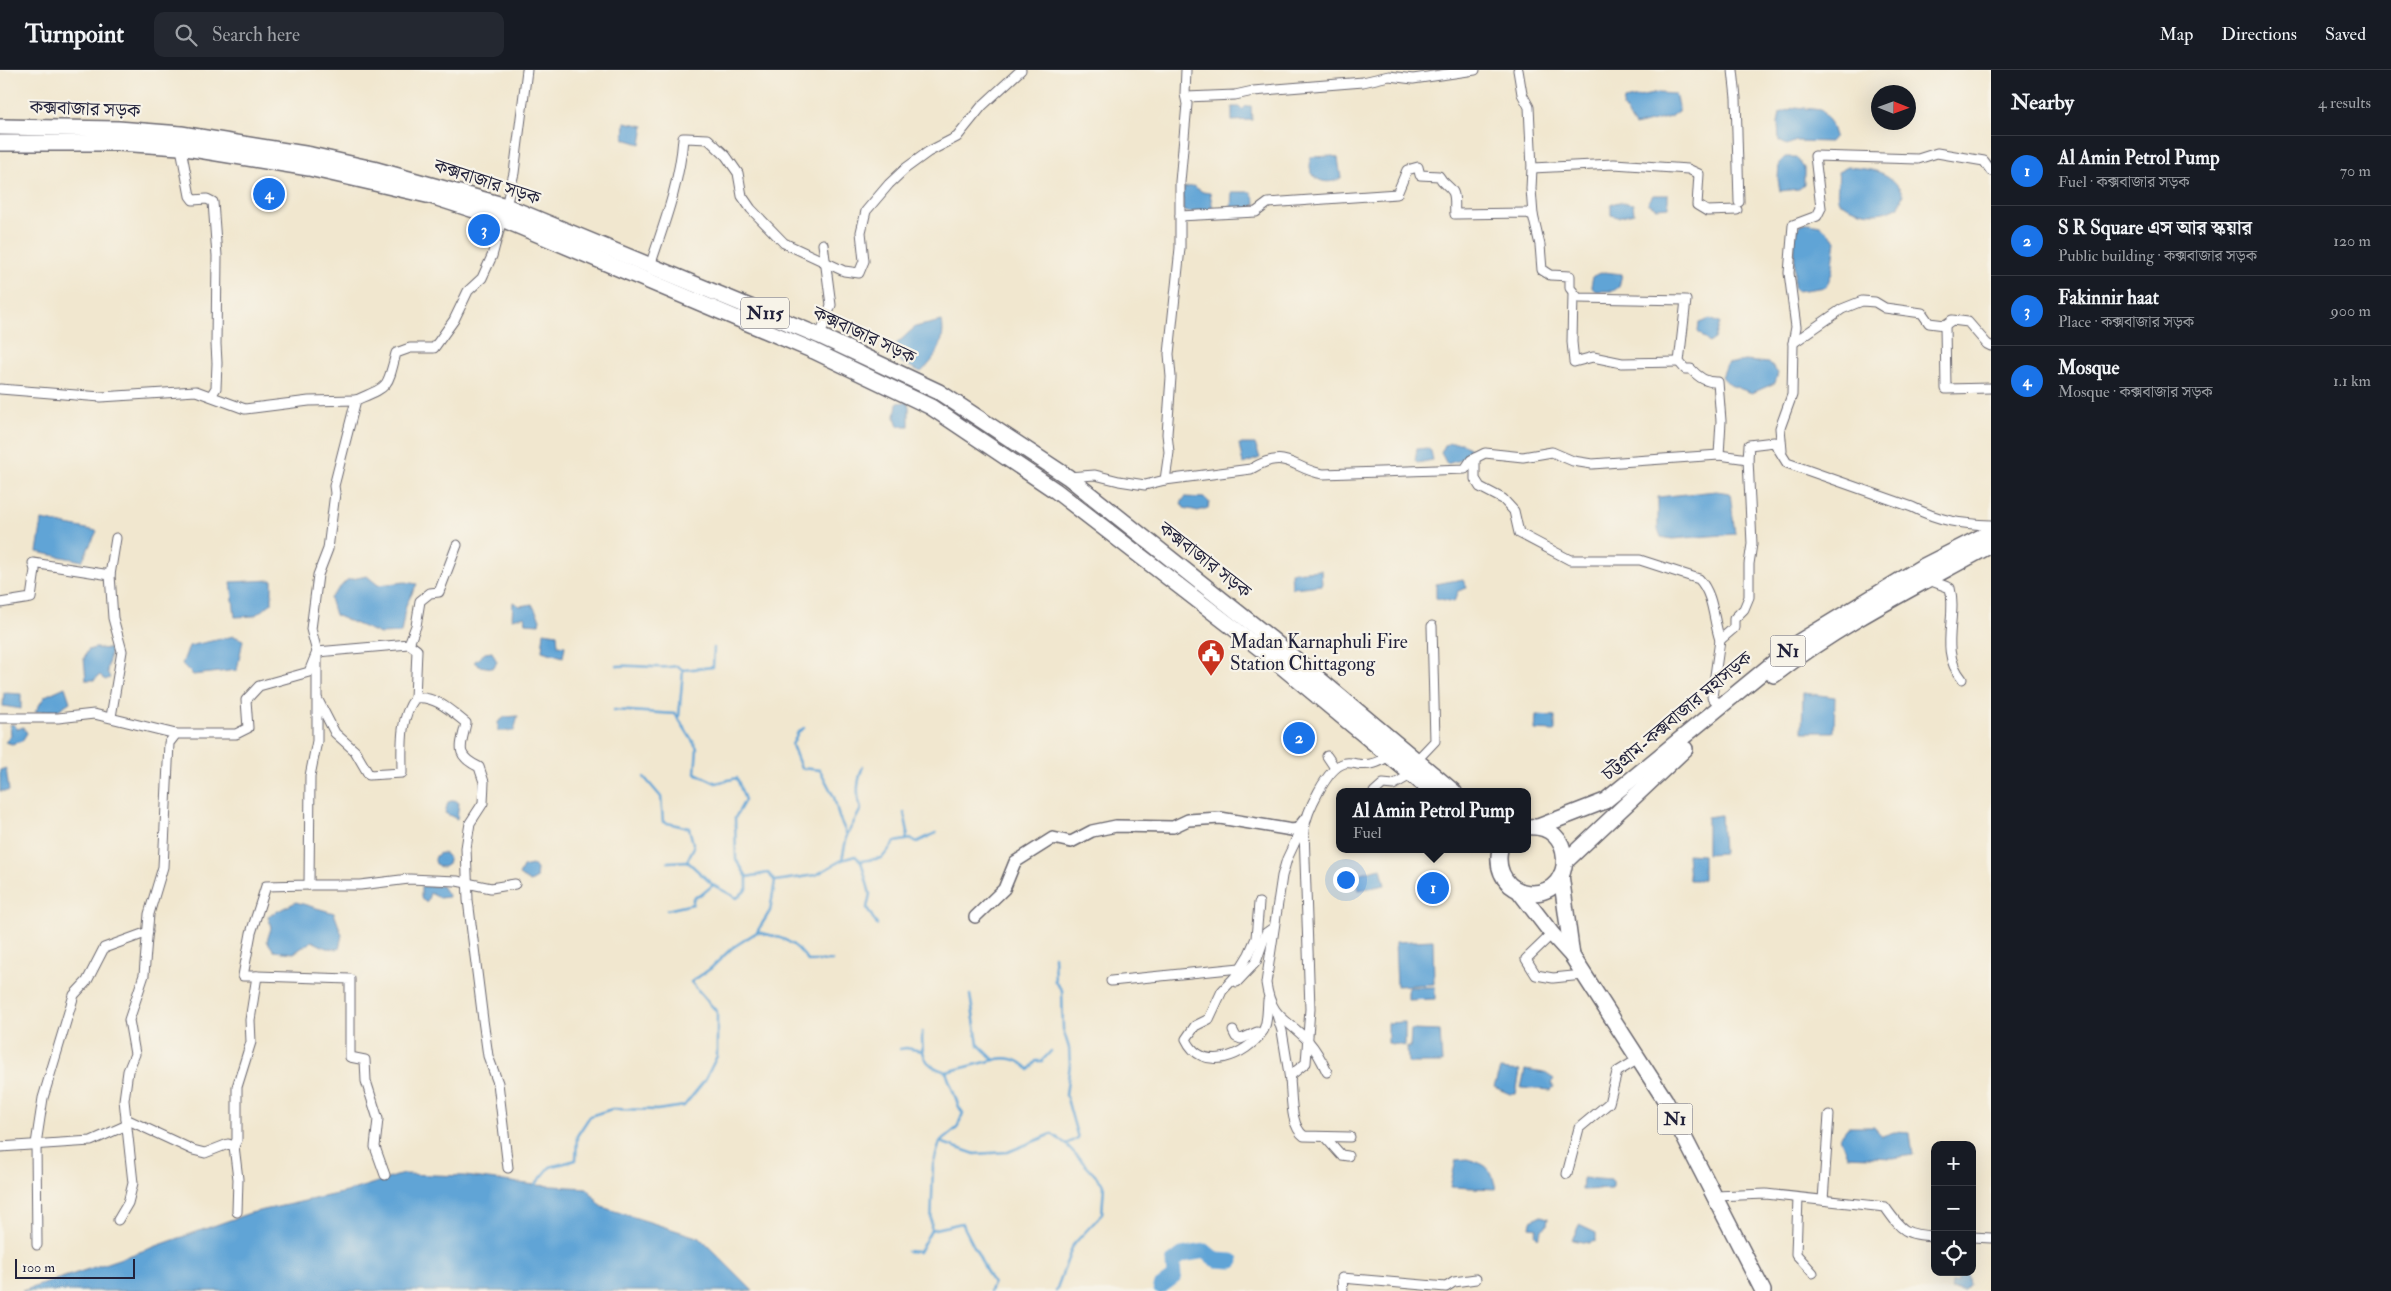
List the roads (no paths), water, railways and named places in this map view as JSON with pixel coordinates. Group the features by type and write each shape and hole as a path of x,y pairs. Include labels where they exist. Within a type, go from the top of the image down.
{"highway":[{"name":"কক্সবাজার সড়ক","path":"0,126 118,129 181,140 311,155 435,185 504,213 814,351 931,407 1056,491 1262,650 1389,756 1414,767 1448,788"},
{"name":"কক্সবাজার সড়ক","path":"0,142 118,143 181,140"},
{"name":"কক্সবাজার সড়ক","path":"504,213 650,266 820,336 939,392 1068,477 1270,638 1414,767 1430,788"},
{"name":"চট্টগ্রাম-কক্সবাজার মহাসড়ক","path":"1532,827 1605,801 1799,642 1848,610 1922,567 1991,532"},
{"name":"চট্টগ্রাম-কক্সবাজার মহাসড়ক","path":"1520,891 1527,893 1544,891 1551,887 1563,868 1684,750 1794,660 1900,592 1929,580 1991,545"},
{"path":"1532,827 1546,829 1558,839 1564,854 1563,868"},
{"path":"1492,853 1508,883 1520,891"},
{"path":"1499,865 1500,853"},
{"name":"N1","path":"1563,868 1572,956"},
{"name":"N1","path":"1520,891 1552,934 1572,956 1640,1058 1665,1100 1763,1291"}],"street":[{"path":"0,389 102,397 174,390 196,391 227,404 245,409 309,401 356,400 374,394 384,387 396,353 410,348 434,348 454,320 468,291 482,278 492,256 514,173 527,70"},
{"path":"650,266 682,165 684,138 686,138 708,139 726,156 738,173 742,196 751,209 784,243 844,271 859,273 864,261 862,232 866,211 888,184 906,168 928,152 957,137 982,106 1021,70"},
{"path":"1165,480 1169,452 1167,434 1171,377 1170,354 1180,248 1180,182 1187,104 1186,70"},
{"path":"1186,97 1235,95 1253,91 1363,82 1389,76 1413,79 1475,70"},
{"path":"1518,70 1522,94 1529,107 1533,215 1540,245 1542,270 1550,275 1570,276 1570,288 1578,298 1686,300 1679,362 1685,369 1691,369 1697,376 1712,382 1718,382 1721,421 1719,455"},
{"path":"1532,168 1614,164 1688,169 1699,174 1698,205 1707,211 1738,206 1736,98 1733,70"},
{"path":"181,140 190,196 193,200 207,199 212,202 217,256 216,344 218,363 216,388 211,396"},
{"path":"1787,463 1780,447 1780,428 1792,395 1793,343 1796,327 1788,273 1793,224 1817,216 1820,208 1814,156 1918,159 1937,153 1984,161 1991,170"},
{"path":"1180,216 1256,212 1268,203 1397,194 1407,170 1418,167 1420,175 1439,176 1443,184 1452,190 1455,214 1526,213 1533,215"},
{"path":"820,336 831,305 823,244"},
{"path":"1573,294 1572,342 1574,362 1593,357 1622,363 1679,362"},
{"path":"1793,343 1842,309 1862,301 1875,302 1885,308 1922,313 1929,323 1945,325 1952,320 1968,322 1987,344 1991,346"},
{"path":"1945,325 1946,389 1991,388"},
{"path":"309,885 310,776 317,742 318,700 317,652 311,629 318,575 328,549 335,493 334,486 356,400"},
{"path":"1720,640 1734,628 1734,618 1744,609 1749,597 1749,564 1752,544 1749,445 1774,442 1787,463 1912,507 1932,517 1956,524 1991,526"},
{"path":"1068,477 1095,475 1119,482 1145,484 1251,469 1262,462 1286,459 1299,464 1310,472 1358,474 1465,469 1470,460 1485,453 1523,457 1552,452 1573,461 1592,464 1719,455 1748,459"},
{"path":"1475,458 1475,479 1480,487 1503,500 1514,511 1519,533 1570,560 1640,560 1700,579 1706,586 1710,598 1712,615 1720,640 1712,697 1720,706"},
{"path":"112,718 122,651 113,618 110,575 116,538"},
{"path":"409,644 416,626 420,601 430,593 439,592 457,544"},
{"path":"0,603 31,598 35,570 33,564 110,575"},
{"path":"1929,580 1950,588 1951,650 1954,669 1962,679"},
{"path":"1378,788 1383,784 1393,785 1414,767 1436,741 1432,626"},
{"path":"317,652 409,644 417,650 416,698 408,707 402,734 402,773 369,775 355,751 335,733 318,700"},
{"path":"0,718 58,718 94,714 176,734 236,734 248,728 246,700 259,686 310,672 317,652"},
{"path":"416,698 425,697 440,704 466,722 460,753 464,760 479,767 484,782 483,803 470,822 466,848 467,883 488,1056 498,1083 508,1168"},
{"path":"118,1220 128,1203 133,1183 124,1100 128,1071 135,1054 129,1020 144,975 149,914 163,866 169,743 176,734"},
{"path":"1327,756 1334,768"},
{"path":"1259,903 1256,938 1240,968 1222,990 1209,1019 1195,1026 1186,1039 1191,1050 1201,1058 1214,1059 1241,1052 1264,1028 1268,1000 1266,983 1273,928 1284,867 1322,786 1334,768 1348,762 1373,765 1389,756"},
{"path":"975,917 1004,889 1015,862 1053,838 1071,842 1092,831 1116,826 1173,827 1188,820 1220,818 1292,830 1298,829 1305,820"},
{"path":"1290,1080 1291,1075 1306,1063 1310,1009 1305,820"},
{"path":"385,1175 375,1147 378,1119 366,1081 365,1060 350,1057 350,979 243,976 251,932 266,886 360,885 409,878 467,883 491,888 515,884"},
{"path":"1212,1013 1228,991 1256,962 1266,932 1273,928"},
{"path":"37,1245 36,1144 43,1098 74,995 87,981 104,948 148,932"},
{"path":"1552,934 1526,959 1536,975 1553,978 1583,975"},
{"path":"1111,981 1240,968"},
{"path":"237,1212 238,1179 234,1146 238,1140 237,1087 251,1042 250,1020 257,976"},
{"path":"1268,1000 1282,1031 1296,1127 1299,1133 1304,1136 1350,1137"},
{"path":"1275,1012 1308,1041 1320,1056 1327,1072"},
{"path":"1233,1031 1236,1037 1242,1039 1264,1028"},
{"path":"1567,1174 1580,1125 1609,1103 1617,1072 1640,1058"},
{"path":"1823,1200 1829,1115"},
{"path":"0,1147 91,1141 127,1122"},
{"path":"127,1122 205,1153 228,1144 234,1146"},
{"path":"1325,1137 1341,1155 1348,1156"},
{"path":"1714,1196 1766,1194 1885,1207 1899,1227 1912,1235 1931,1236"},
{"path":"1798,1198 1796,1254 1813,1273"},
{"path":"1976,1237 1991,1238"},
{"path":"1343,1291 1342,1278 1446,1287 1454,1282 1476,1279"}],"water":[{"path":"1658,93 1675,94 1679,110 1670,117 1635,126 1623,107 1624,100"},
{"path":"1246,106 1251,106 1252,120 1232,121 1232,107 1239,107 1242,110"},
{"path":"1796,107 1821,110 1831,123 1835,136 1830,142 1796,141 1787,145 1779,141 1778,123 1780,113"},
{"path":"625,122 644,126 641,144 624,139"},
{"path":"1333,156 1338,158 1341,178 1328,182 1317,179 1311,170 1311,157"},
{"path":"1785,157 1796,157 1804,168 1804,185 1799,189 1780,191 1778,179 1779,163"},
{"path":"1848,167 1880,173 1893,180 1903,194 1899,206 1883,212 1869,213 1839,202 1837,195 1838,172"},
{"path":"1193,186 1203,192 1210,193 1213,209 1193,213 1183,211 1183,188"},
{"path":"1232,192 1251,192 1255,201 1254,210 1231,208"},
{"path":"1653,195 1668,195 1668,207 1656,208 1648,203"},
{"path":"1619,202 1633,204 1634,213 1618,217 1611,215 1611,204"},
{"path":"1810,223 1820,225 1836,240 1832,273 1826,287 1798,291 1794,288 1795,233 1800,225"},
{"path":"1604,272 1622,274 1619,287 1613,291 1595,291 1591,286 1593,276"},
{"path":"1710,319 1720,323 1715,339 1709,343 1698,332 1699,323"},
{"path":"942,321 943,336 939,349 921,372 902,363 892,353 892,348 915,327"},
{"path":"1745,361 1769,363 1778,373 1775,383 1752,393 1730,385 1722,377 1727,364"},
{"path":"907,402 909,406 909,426 898,426 895,417 897,403"},
{"path":"1462,443 1470,449 1470,457 1447,464 1441,453 1445,445"},
{"path":"1239,444 1255,444 1260,458 1243,464"},
{"path":"1427,448 1431,451 1433,460 1417,463 1415,461 1417,449"},
{"path":"1716,491 1730,493 1735,534 1672,539 1661,537 1658,529 1658,497"},
{"path":"1185,497 1205,498 1209,502 1208,508 1198,511 1184,508 1181,503"},
{"path":"42,520 97,531 82,561 37,552"},
{"path":"1321,570 1322,585 1292,588 1291,572"},
{"path":"367,576 378,585 405,582 417,584 406,605 401,633 380,634 335,615 330,598 347,580"},
{"path":"1463,579 1467,588 1458,591 1454,602 1436,598 1436,584"},
{"path":"272,580 272,603 254,616 235,617 231,582"},
{"path":"513,602 520,606 532,604 540,619 539,624 526,623 525,616 512,619"},
{"path":"544,632 557,634 558,645 565,646 563,657 542,651"},
{"path":"234,636 243,640 237,670 193,675 182,664 189,646"},
{"path":"95,648 111,649 107,671 110,678 105,680 100,675 94,680 86,680 84,658 88,650"},
{"path":"492,652 497,662 493,668 479,666 474,662 485,653"},
{"path":"65,687 70,702 58,710 35,712 45,696"},
{"path":"4,693 21,694 21,709 3,706"},
{"path":"1803,693 1835,697 1834,732 1802,732"},
{"path":"1536,715 1555,716 1555,731 1535,730"},
{"path":"518,716 514,731 498,731 498,722 505,717"},
{"path":"13,724 18,729 23,727 27,733 22,741 12,744 5,742 11,736 10,725"},
{"path":"6,768 9,791 0,791 0,770"},
{"path":"455,800 459,803 457,819 445,813 448,802"},
{"path":"1721,815 1723,853 1707,854 1707,817"},
{"path":"439,853 445,853 449,860 445,867 439,867 435,863 435,857"},
{"path":"1687,854 1703,855 1703,880 1689,880"},
{"path":"532,865 537,869 536,879 530,882 519,875 523,867"},
{"path":"1381,868 1385,885 1359,890 1356,874"},
{"path":"421,886 442,886 449,897 439,898 430,893 427,902 421,898"},
{"path":"296,902 334,913 342,935 339,949 326,948 312,941 294,953 274,951 267,941 271,928 268,916"},
{"path":"1433,940 1434,984 1397,986 1395,942"},
{"path":"1408,987 1435,987 1435,999 1408,1000"},
{"path":"1405,1022 1405,1046 1388,1043 1388,1023"},
{"path":"1411,1030 1440,1031 1442,1063 1408,1063 1407,1047 1410,1048"},
{"path":"1500,1069 1520,1071 1516,1094 1510,1094 1494,1087"},
{"path":"1525,1070 1545,1073 1554,1079 1551,1083 1554,1087 1551,1090 1521,1088"},
{"path":"1848,1127 1874,1127 1882,1136 1894,1132 1910,1133 1913,1155 1893,1158 1847,1156 1840,1137"},
{"path":"1467,1159 1488,1168 1496,1189 1450,1187 1456,1160"},
{"path":"403,1174 465,1176 535,1185 587,1188 602,1207 700,1238 753,1291 22,1291 250,1213 346,1192"},
{"path":"1583,1178 1612,1180 1612,1189 1582,1190"},
{"path":"1541,1216 1548,1218 1547,1226 1542,1229 1538,1238 1535,1235 1537,1228 1530,1227 1531,1221"},
{"path":"1579,1225 1596,1233 1596,1241 1588,1243 1572,1240"},
{"path":"1968,1276 1969,1285 1964,1290 1951,1289 1952,1283 1958,1282 1958,1278 1952,1277"}],"waterway":[{"path":"679,717 683,670 713,667 714,648"},
{"path":"617,666 677,666 683,670"},
{"path":"614,710 675,714"},
{"path":"675,713 697,748 695,773 716,783 737,778 745,800 735,818 736,859 747,877"},
{"path":"804,728 798,732 792,745 801,768 820,770 834,797 839,817 847,835"},
{"path":"842,860 847,835 861,809 858,788 863,766"},
{"path":"644,777 661,797 663,822 689,828 694,847 687,861"},
{"path":"861,861 882,858 895,842 906,840 908,832 904,813"},
{"path":"906,840 912,839 917,842 936,833"},
{"path":"536,1188 535,1185 550,1167 576,1160 577,1136 590,1116 612,1109 657,1110 684,1106 705,1080 717,1056 717,1012 691,982 710,969 732,948 757,932 770,911 775,881 816,875 842,860 855,856 861,861 870,894 867,908 877,925"},
{"path":"668,862 687,861 713,885 737,898 747,889 747,877 768,873 775,881"},
{"path":"667,910 693,904 693,898 701,895 713,885"},
{"path":"757,932 786,940 798,948 808,961 832,961"},
{"path":"1054,956 1055,982 1062,990 1063,1029 1069,1048 1070,1064 1066,1095 1078,1138 1066,1144"},
{"path":"970,995 978,1044 994,1060 946,1072 963,1113 957,1128 940,1142 933,1165 931,1230 962,1223 993,1284 990,1291"},
{"path":"922,1032 922,1047 925,1058 932,1066 946,1072"},
{"path":"900,1049 906,1048 922,1051"},
{"path":"994,1060 1003,1058 1013,1059 1022,1063 1029,1070 1036,1061 1042,1061 1051,1051"},
{"path":"940,1142 975,1154 1008,1152 1052,1134 1066,1144 1104,1185 1102,1214 1073,1245 1056,1291"},
{"path":"907,1251 919,1252 931,1230"},
{"path":"1160,1287 1174,1277 1173,1262 1182,1255 1205,1251 1216,1260 1232,1261"}],"place":[{"name":"Mosque","path":"269,194"},
{"name":"Fakinnir haat","path":"484,230"},
{"name":"Madan Karnaphuli Fire Station Chittagong","path":"1211,677"},
{"name":"S R Square এস আর স্কয়ার","path":"1299,738"},
{"name":"Al Amin Petrol Pump","path":"1433,888"}]}
